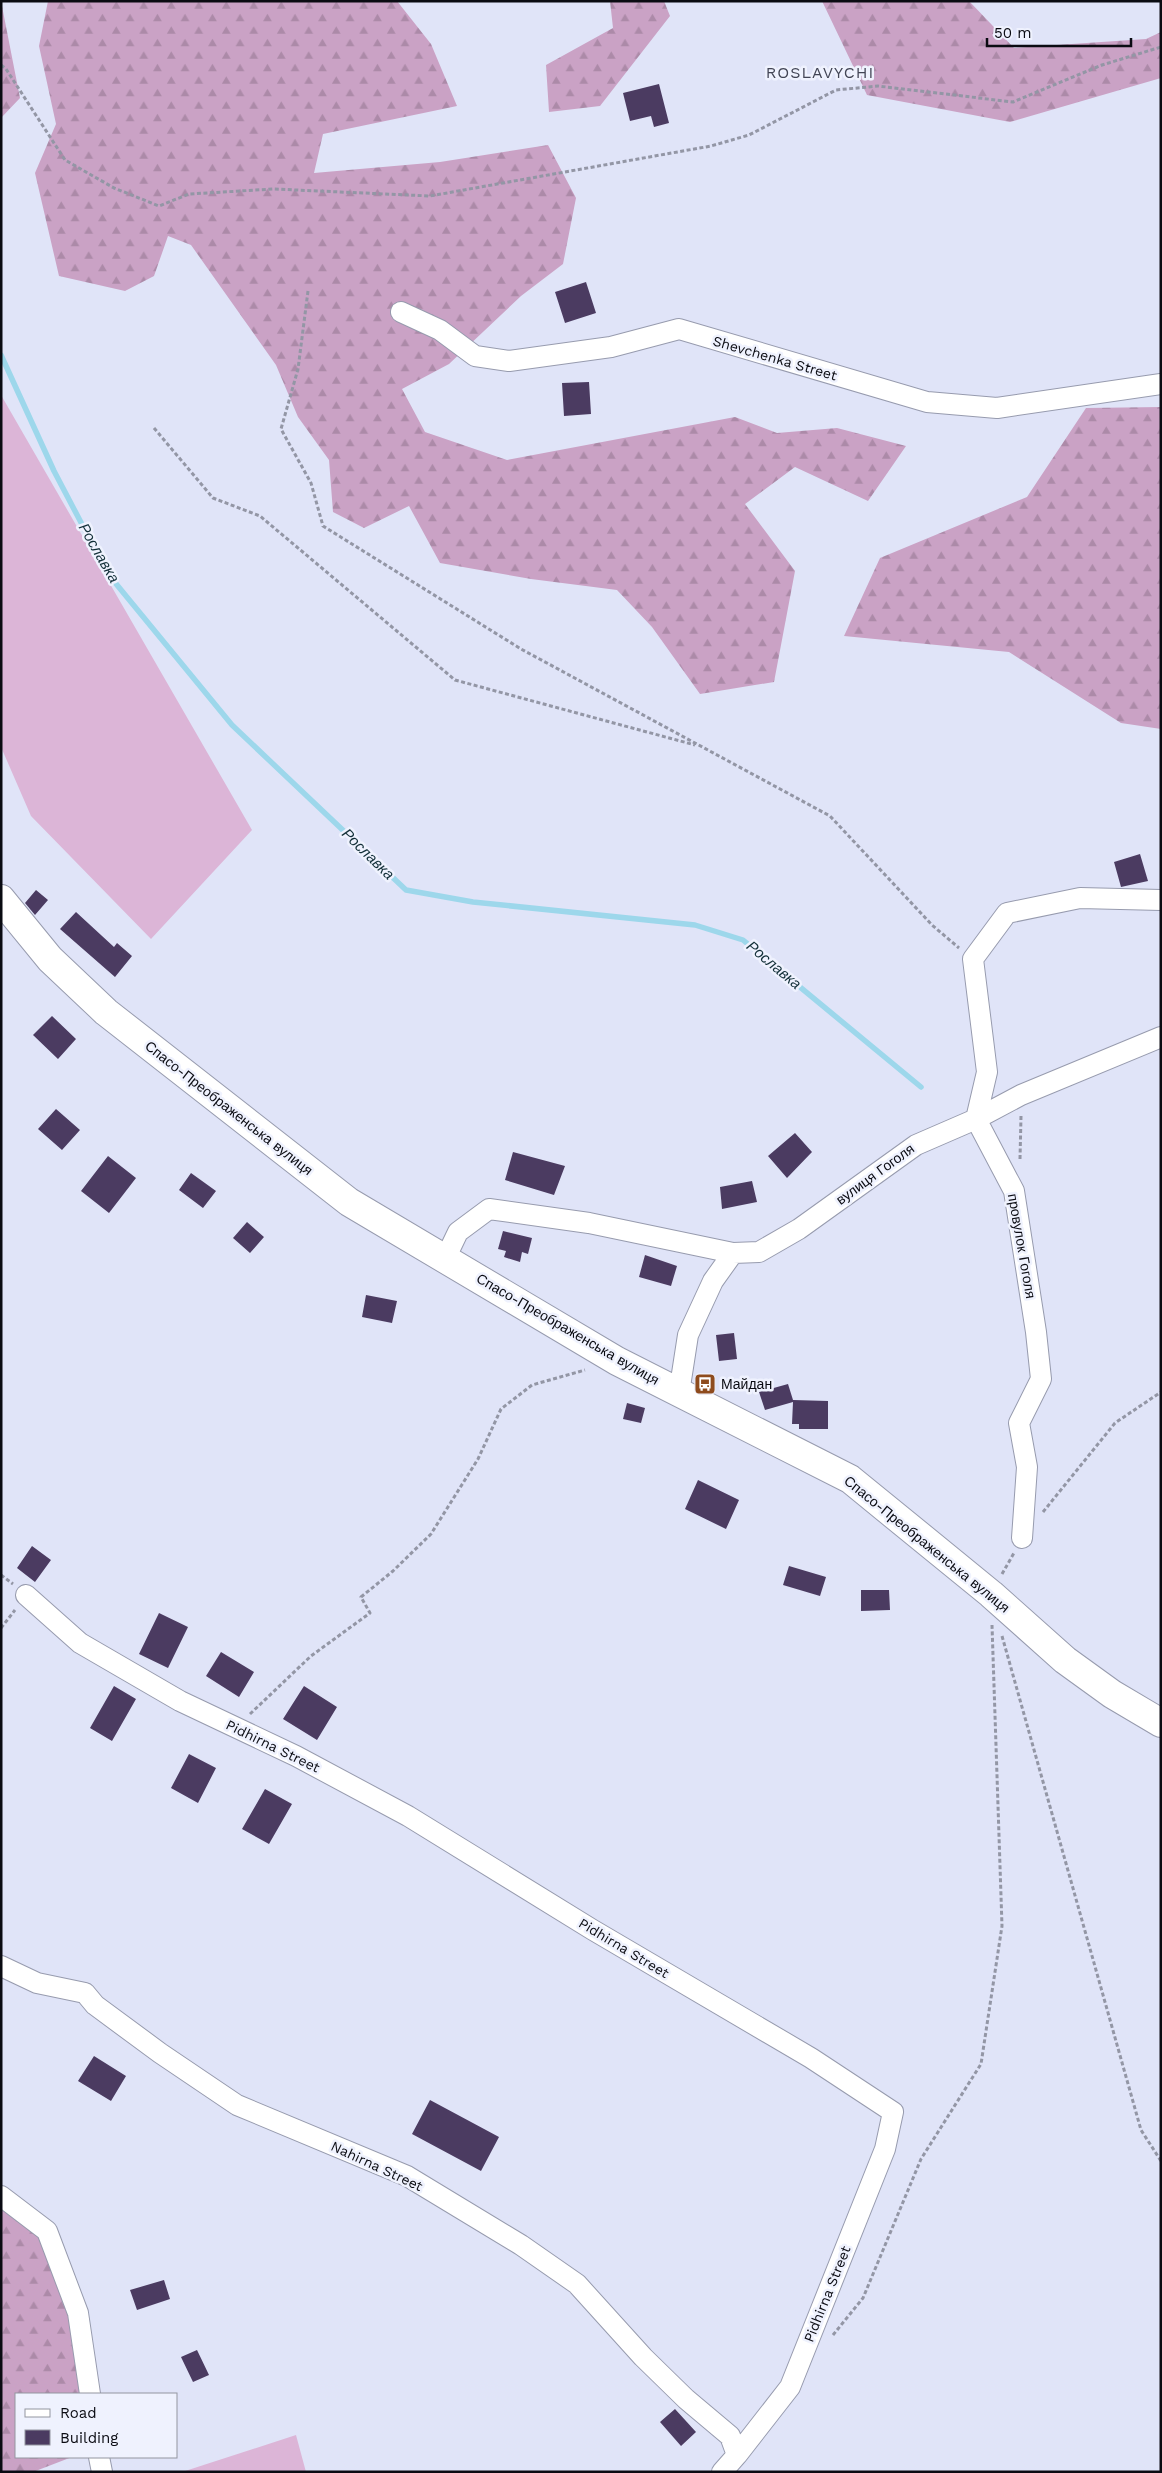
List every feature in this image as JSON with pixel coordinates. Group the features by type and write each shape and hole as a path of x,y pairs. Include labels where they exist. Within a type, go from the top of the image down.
{"street":[{"name":"Shevchenka Street","path":"401,312 440,330 475,356 509,361 611,347 679,329 927,402 997,408 1161,384"},
{"path":"976,1119 987,1072 973,959 1007,913 1080,898 1161,900"},
{"name":"Спасо-Преображенська вулиця","path":"1,900 50,959 106,1012 350,1202 446,1257 617,1361 850,1479 990,1594 1065,1660 1112,1694 1161,1723"},
{"name":"вулиця Гоголя","path":"446,1257 458,1232 488,1210 589,1223 733,1253 759,1252 799,1229 916,1145 976,1119 1021,1095 1161,1037"},
{"name":"провулок Гоголя","path":"976,1119 1014,1191 1036,1332 1041,1379 1019,1423 1027,1467 1022,1538"},
{"path":"679,1393 688,1335 713,1281 733,1253"},
{"name":"Pidhirna Street","path":"26,1595 80,1643 180,1701 296,1756 408,1816 593,1930 811,2058 894,2112 885,2149 790,2387 737,2455"},
{"name":"Nahirna Street","path":"1,1966 37,1983 85,1993 95,2005 138,2037 237,2105 407,2176 521,2245 577,2284 643,2357 686,2399 730,2436 737,2455"},
{"path":"1,2196 47,2231 78,2313 90,2393"},
{"path":"722,2472 737,2455"},
{"path":"99,2458 102,2472"}],"path":[{"path":"1,65 6,69 65,160 114,188 159,206 190,194 274,189 430,196 711,146 749,135 836,90 878,86 1013,102 1102,65 1161,47"},
{"path":"308,291 298,369 281,429 311,483 323,526 520,649 830,816 932,924 973,959"},
{"path":"154,428 213,498 260,516 455,680 701,747"},
{"path":"1016,1202 1020,1169 1021,1095"},
{"path":"236,1728 311,1656 370,1613 361,1597 393,1571 431,1534 478,1459 501,1408 532,1385 617,1361"},
{"path":"826,2343 863,2298 921,2159 981,2064 1002,1926 990,1594 1022,1538 1115,1423 1161,1392"},
{"path":"1001,1632 1141,2130 1161,2161"}],"green space":[{"path":"1,1 20,98 1,118"},
{"path":"48,1 397,1 431,44 457,106 323,134 314,173 440,162 548,145 576,198 563,264 521,296 449,364 402,389 425,432 507,460 735,417 777,433 837,428 906,446 868,501 795,467 745,504 795,571 774,682 700,694 652,627 617,590 531,579 440,563 409,506 364,528 333,512 329,460 298,417 276,365 191,245 168,236 154,276 125,291 59,276 35,173 56,124 39,46"},
{"path":"610,1 664,1 670,16 600,106 549,112 546,65 613,28"},
{"path":"822,1 969,1 1014,48 1146,39 1161,32 1161,78 1010,122 867,95"},
{"path":"1161,407 1161,729 1121,723 1009,652 844,636 880,558 1027,497 1086,408"},
{"path":"1,2196 47,2231 90,2393 15,2393 15,2458 69,2458 33,2472 1,2472"}],"shaded area":[{"path":"1,395 252,830 151,939 31,816 1,747"},
{"path":"296,2435 306,2472 182,2472"}],"building":[{"path":"659,84 669,123 654,127 651,116 630,121 623,93"},
{"path":"586,282 596,313 565,323 555,292"},
{"path":"589,382 591,414 564,416 562,383"},
{"path":"1140,854 1148,881 1121,887 1114,862"},
{"path":"36,890 48,900 35,915 25,903"},
{"path":"76,912 114,947 117,943 132,956 115,977 60,929"},
{"path":"52,1016 76,1039 58,1059 33,1035"},
{"path":"56,1109 80,1130 62,1150 38,1129"},
{"path":"795,1133 812,1152 787,1178 768,1156"},
{"path":"513,1152 565,1166 554,1195 505,1180"},
{"path":"108,1156 136,1178 109,1213 81,1191"},
{"path":"191,1173 216,1191 203,1208 179,1190"},
{"path":"752,1181 757,1202 722,1209 720,1187"},
{"path":"247,1222 264,1237 250,1253 233,1238"},
{"path":"503,1231 532,1238 528,1254 522,1252 520,1262 504,1257 506,1251 498,1249"},
{"path":"645,1255 677,1266 671,1286 639,1277"},
{"path":"366,1295 397,1301 392,1323 362,1317"},
{"path":"734,1333 737,1359 719,1361 716,1335"},
{"path":"788,1384 793,1400 828,1401 828,1429 799,1429 799,1424 792,1424 793,1402 765,1410 759,1392"},
{"path":"627,1403 645,1408 641,1423 623,1419"},
{"path":"698,1480 739,1500 726,1529 685,1509"},
{"path":"32,1546 51,1560 35,1582 17,1568"},
{"path":"789,1566 826,1577 820,1596 783,1585"},
{"path":"861,1590 889,1590 890,1610 861,1611"},
{"path":"159,1613 188,1627 168,1668 139,1654"},
{"path":"221,1652 254,1672 239,1697 206,1676"},
{"path":"114,1686 136,1699 112,1741 90,1728"},
{"path":"304,1686 337,1707 317,1740 283,1719"},
{"path":"189,1754 216,1768 198,1803 171,1788"},
{"path":"265,1789 292,1804 269,1844 242,1829"},
{"path":"94,2056 126,2076 111,2101 78,2081"},
{"path":"430,2100 499,2137 481,2171 412,2134"},
{"path":"164,2280 170,2299 137,2310 130,2290"},
{"path":"197,2350 209,2375 193,2382 181,2357"},
{"path":"675,2409 696,2432 681,2446 660,2422"}],"waterway":[{"name":"Рославка","path":"1,355 54,471 108,574 232,725 406,890 473,902 695,925 743,940 921,1087"}],"place":[{"name":"Майдан","path":"705,1384"}],"district":[{"name":"ROSLAVYCHI","path":"820,72"}]}
